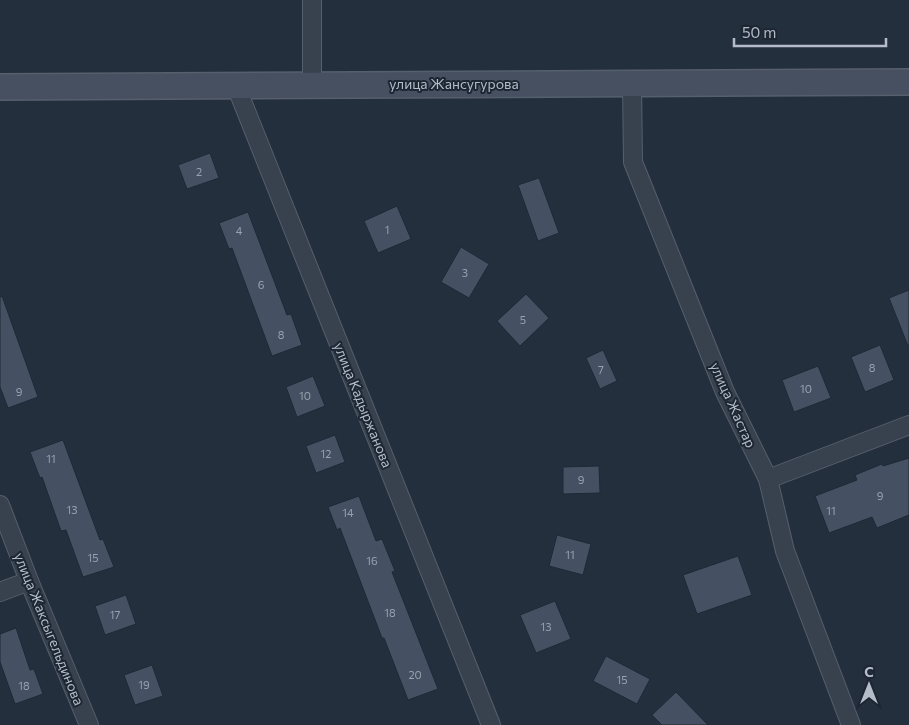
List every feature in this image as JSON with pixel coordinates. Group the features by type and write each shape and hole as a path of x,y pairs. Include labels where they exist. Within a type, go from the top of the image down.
{"main road":[{"name":"улица Жансугурова","path":"0,87 909,82"}],"street":[{"path":"312,0 312,85"},
{"name":"улица Жастар","path":"632,84 633,162 725,392 768,479 785,551 851,725"},
{"name":"улица Кадыржанова","path":"236,86 491,725"},
{"path":"768,479 909,425"},
{"name":"улица Жаксыгельдинова","path":"0,505 28,581 89,725"},
{"path":"0,592 28,581"}],"building":[{"path":"210,153 219,178 187,189 178,165"},
{"path":"539,178 559,233 538,241 518,185"},
{"path":"397,206 411,239 378,253 364,221"},
{"path":"248,212 287,315 291,314 302,345 272,356 232,248 229,249 219,223"},
{"path":"461,247 489,264 469,298 441,282"},
{"path":"909,290 909,346 908,346 889,298"},
{"path":"526,294 549,318 520,346 497,321"},
{"path":"2,296 38,397 8,408 0,387 0,297"},
{"path":"880,345 894,380 865,392 851,357"},
{"path":"603,350 617,381 600,389 586,358"},
{"path":"818,366 831,398 794,412 782,380"},
{"path":"313,376 325,406 297,417 286,387"},
{"path":"335,435 345,462 316,473 306,446"},
{"path":"63,440 100,540 103,539 114,567 83,577 66,530 61,531 42,477 40,478 30,452"},
{"path":"909,458 909,515 877,528 872,517 829,533 815,496 857,480 855,475 882,464 883,466"},
{"path":"599,466 600,493 563,494 563,467"},
{"path":"359,496 376,541 382,539 395,571 392,572 438,689 408,700 340,528 337,530 328,507"},
{"path":"557,535 591,544 583,575 549,566"},
{"path":"738,556 752,595 697,614 683,575"},
{"path":"126,595 136,624 105,635 95,606"},
{"path":"555,601 571,639 536,653 520,615"},
{"path":"16,628 30,670 34,669 43,694 15,704 0,662 0,634"},
{"path":"606,656 650,679 637,704 593,681"},
{"path":"152,665 163,696 135,705 124,675"},
{"path":"676,692 708,725 662,725 652,715"}]}
